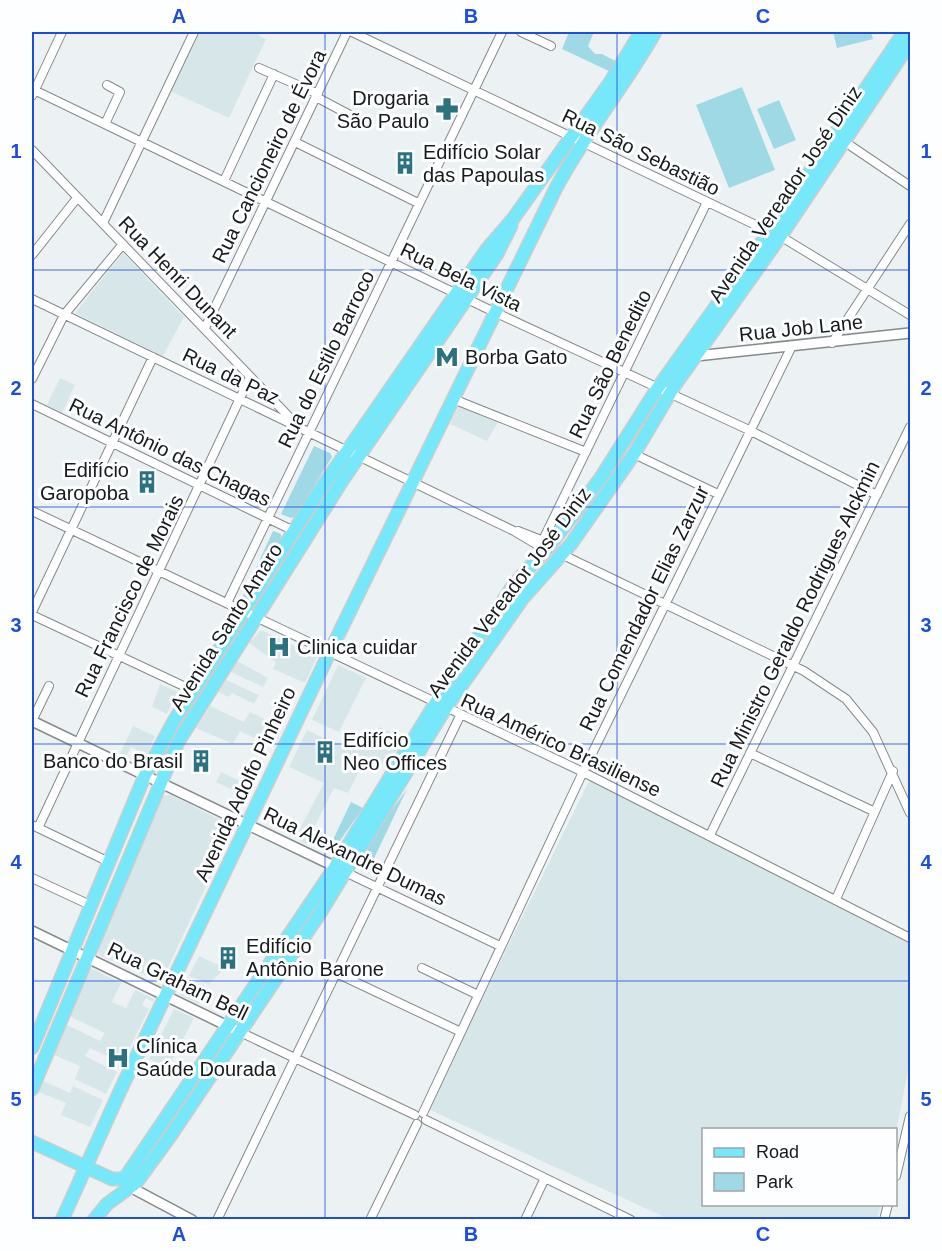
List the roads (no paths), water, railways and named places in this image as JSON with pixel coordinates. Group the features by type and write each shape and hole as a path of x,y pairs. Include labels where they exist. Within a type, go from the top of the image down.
{"main road":[{"name":"Avenida Santo Amaro","path":"576,139 641,32"},
{"name":"Avenida Santo Amaro","path":"32,1089 159,782 178,742 255,617 462,296 496,237 622,86 655,32"},
{"name":"Avenida Vereador José Diniz","path":"440,706 523,598 561,554 634,454 669,395 775,235 904,32"},
{"name":"Avenida Vereador José Diniz","path":"94,1220 107,1204 130,1187 171,1135 240,1032 515,584 600,479 657,389 845,142 909,47"},
{"name":"Avenida Adolfo Pinheiro","path":"62,1220 329,654 496,313 576,139"},
{"name":"Avenida Santo Amaro","path":"33,1041 145,775 192,690 347,450 462,296"},
{"path":"294,531 306,537"},
{"name":"Avenida Vereador José Diniz","path":"85,1168 119,1180 127,1175 228,1026 340,869"},
{"path":"32,1142 85,1168"}],"street":[{"path":"32,92 62,32"},
{"path":"103,223 194,32"},
{"name":"Rua Cancioneiro de Évora","path":"205,328 347,32"},
{"name":"Rua São Sebastião","path":"352,32 775,235 868,288 910,315"},
{"name":"Rua do Estilo Barroco","path":"227,603 502,32"},
{"path":"521,32 551,46"},
{"path":"259,68 317,95 365,123"},
{"path":"224,181 274,74"},
{"path":"105,124 120,92 107,85"},
{"name":"Rua Bela Vista","path":"32,92 105,124 669,395 749,430 877,495"},
{"path":"295,142 418,203"},
{"path":"845,142 910,186"},
{"name":"Rua Henri Dunant","path":"32,150 301,428"},
{"path":"32,255 77,198"},
{"name":"Rua São Benedito","path":"547,545 586,452 707,202"},
{"path":"832,343 910,224"},
{"path":"32,379 64,315 123,244"},
{"name":"Rua da Paz","path":"32,299 413,483 547,545"},
{"name":"Rua Job Lane","path":"696,356 791,348 910,333"},
{"name":"Rua Comendador Elias Zarzur","path":"370,1220 583,772 791,348"},
{"path":"153,357 32,614 118,657 192,690"},
{"name":"Rua Francisco de Morais","path":"34,827 78,743 242,400 250,377"},
{"path":"453,399 586,452"},
{"name":"Rua Antônio das Chagas","path":"32,404 294,531"},
{"name":"Rua Ministro Geraldo Rodrigues Alckmin","path":"710,835 910,427"},
{"path":"634,454 718,494"},
{"name":"Rua Américo Brasiliense","path":"32,511 329,654 583,772 910,938"},
{"path":"561,554 794,666 825,684 860,714 873,732 893,771 910,813"},
{"path":"32,721 49,686"},
{"path":"217,1220 376,886 460,716"},
{"name":"Rua Alexandre Dumas","path":"32,721 500,946"},
{"path":"750,753 873,811"},
{"path":"836,899 873,811 893,771"},
{"path":"34,827 109,862"},
{"path":"32,878 90,905"},
{"name":"Rua Graham Bell","path":"32,931 631,1220"},
{"path":"422,968 478,995"},
{"path":"336,973 461,1032"},
{"path":"897,1172 910,1116"},
{"path":"525,1220 545,1178"},
{"path":"130,1187 192,1220"}],"place":[{"name":"Drogaria São Paulo","path":"447,109"},
{"name":"Edifício Solar das Papoulas","path":"405,163"},
{"name":"Borba Gato","path":"447,357"},
{"name":"Edifício Garopoba","path":"147,482"},
{"name":"Clinica cuidar","path":"279,647"},
{"name":"Edifício Neo Offices","path":"325,752"},
{"name":"Banco do Brasil","path":"201,761"},
{"name":"Edifício Antônio Barone","path":"228,958"},
{"name":"Clínica Saúde Dourada","path":"118,1058"}]}
